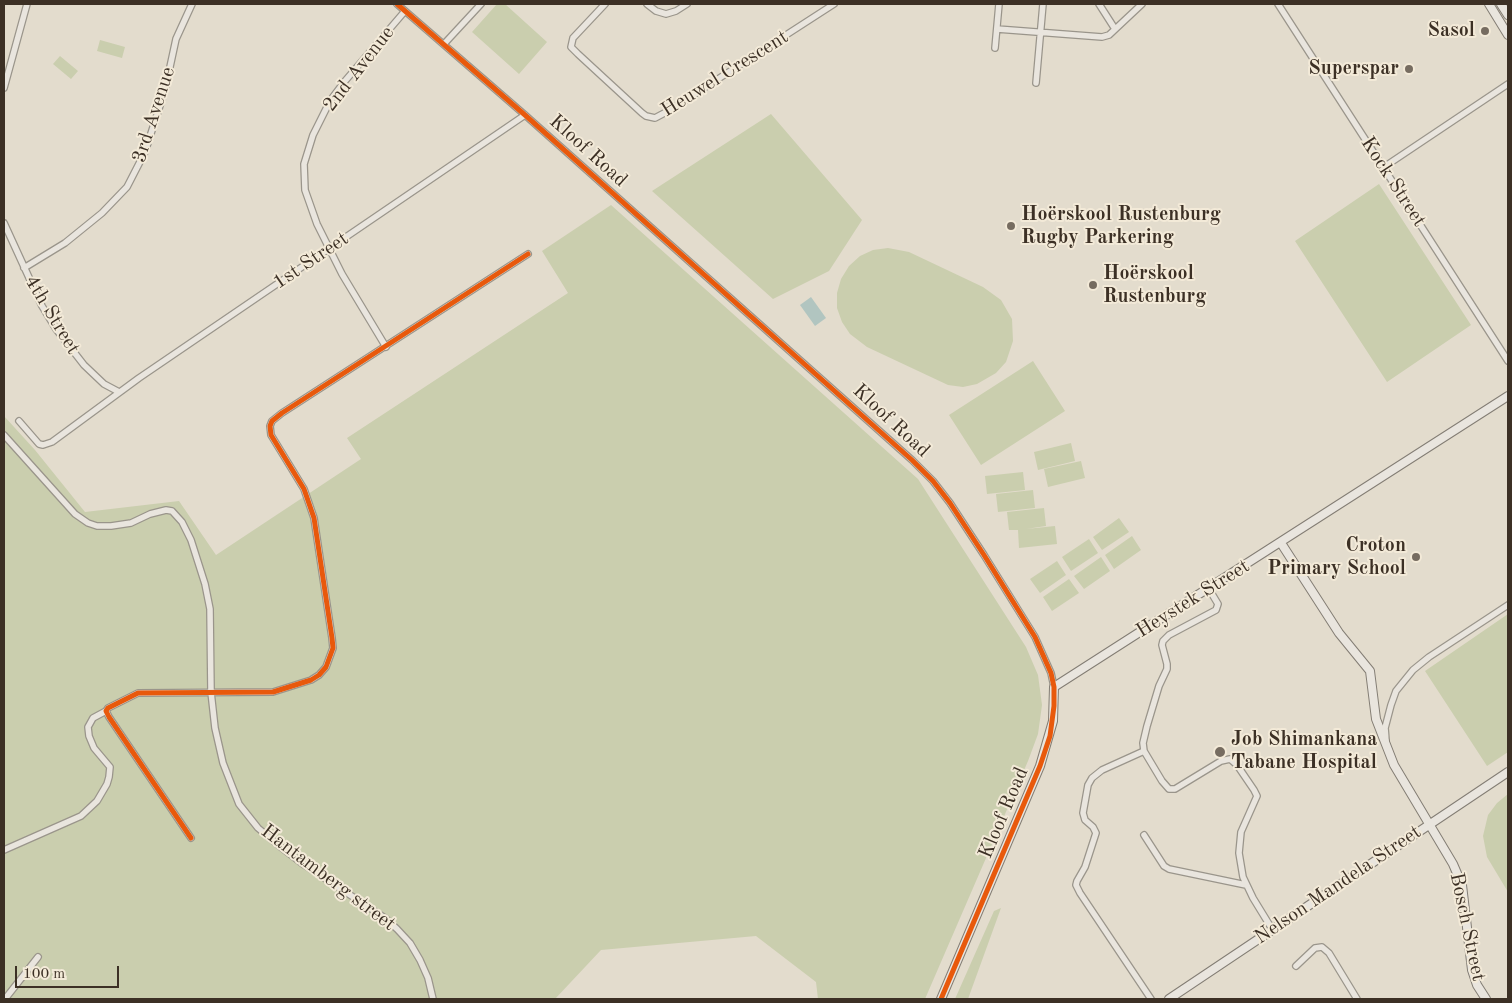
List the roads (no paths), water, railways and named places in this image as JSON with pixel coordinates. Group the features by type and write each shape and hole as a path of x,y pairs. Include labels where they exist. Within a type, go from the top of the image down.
{"street":[{"path":"4,87 27,4"},
{"name":"3rd Avenue","path":"24,268 65,243 102,213 127,187 145,152 165,90 176,39 192,4"},
{"name":"Kloof Road","path":"397,4 525,115 881,432 933,481 950,503 1030,629 1051,673 1054,687 1053,721 1040,766 941,999"},
{"path":"444,44 481,4"},
{"name":"Heuwel Crescent","path":"605,4 573,38 571,47 642,113 655,118 834,4"},
{"path":"647,4 656,11 666,14 676,11 687,4"},
{"path":"995,48 1000,4"},
{"path":"1036,82 1044,4"},
{"path":"1099,4 1115,29"},
{"path":"997,29 1102,38 1110,35 1142,4"},
{"name":"Kock Street","path":"1278,4 1508,361"},
{"path":"1488,4 1508,35"},
{"path":"1501,4 1508,15"},
{"name":"2nd Avenue","path":"386,347 329,249 311,211 305,190 304,164 320,119 330,101 345,80 405,11"},
{"path":"1384,167 1508,84"},
{"name":"1st Street","path":"19,421 39,444 43,445 52,442 119,392 525,115"},
{"name":"4th Street","path":"4,223 42,306 68,346 84,366 104,384 119,392"},
{"path":"4,850 81,816 97,801 106,784 110,768 94,748 88,736 88,727 93,718 115,704 138,693 253,693 280,690 311,680 319,675 326,667 332,648 332,638 314,518 304,489 271,435 270,426 276,417 528,254"},
{"name":"Heystek Street","path":"1054,687 1508,396"},
{"name":"Hantamberg street","path":"4,435 75,514 82,519 97,526 111,526 131,523 166,510 172,511 182,522 191,540 203,577 210,609 210,692 215,728 223,763 239,804 258,828 277,844 303,864 385,918 410,942 428,978 433,999"},
{"name":"Bosch Street","path":"1281,543 1339,633 1370,671 1374,708 1379,729 1397,772 1453,864 1462,885 1472,970 1477,984 1486,999"},
{"path":"1208,589 1218,604 1216,610 1169,635 1163,641 1162,645 1167,670 1159,686 1147,726 1143,743 1144,751 1169,789 1175,789 1221,761 1230,759 1237,765 1257,796 1244,823 1240,842 1240,864 1246,885 1272,929"},
{"path":"1386,746 1387,719 1396,691 1403,680 1429,657 1508,605"},
{"path":"106,711 192,838"},
{"path":"1144,751 1102,770 1092,778 1088,785 1085,796 1084,818 1096,833 1085,867 1076,885 1151,999"},
{"name":"Nelson Mandela Street","path":"1169,999 1508,772"},
{"path":"1144,835 1168,869 1246,885"},
{"path":"1296,966 1315,948 1322,947 1329,953 1357,999"},
{"path":"5,999 38,957"}],"place":[{"name":"Sasol","path":"1485,31"},
{"name":"Superspar","path":"1409,69"},
{"name":"Hoërskool Rustenburg Rugby Parkering","path":"1011,226"},
{"name":"Hoërskool Rustenburg","path":"1093,285"},
{"name":"Croton Primary School","path":"1416,557"},
{"name":"Job Shimankana Tabane Hospital","path":"1220,752"}]}
